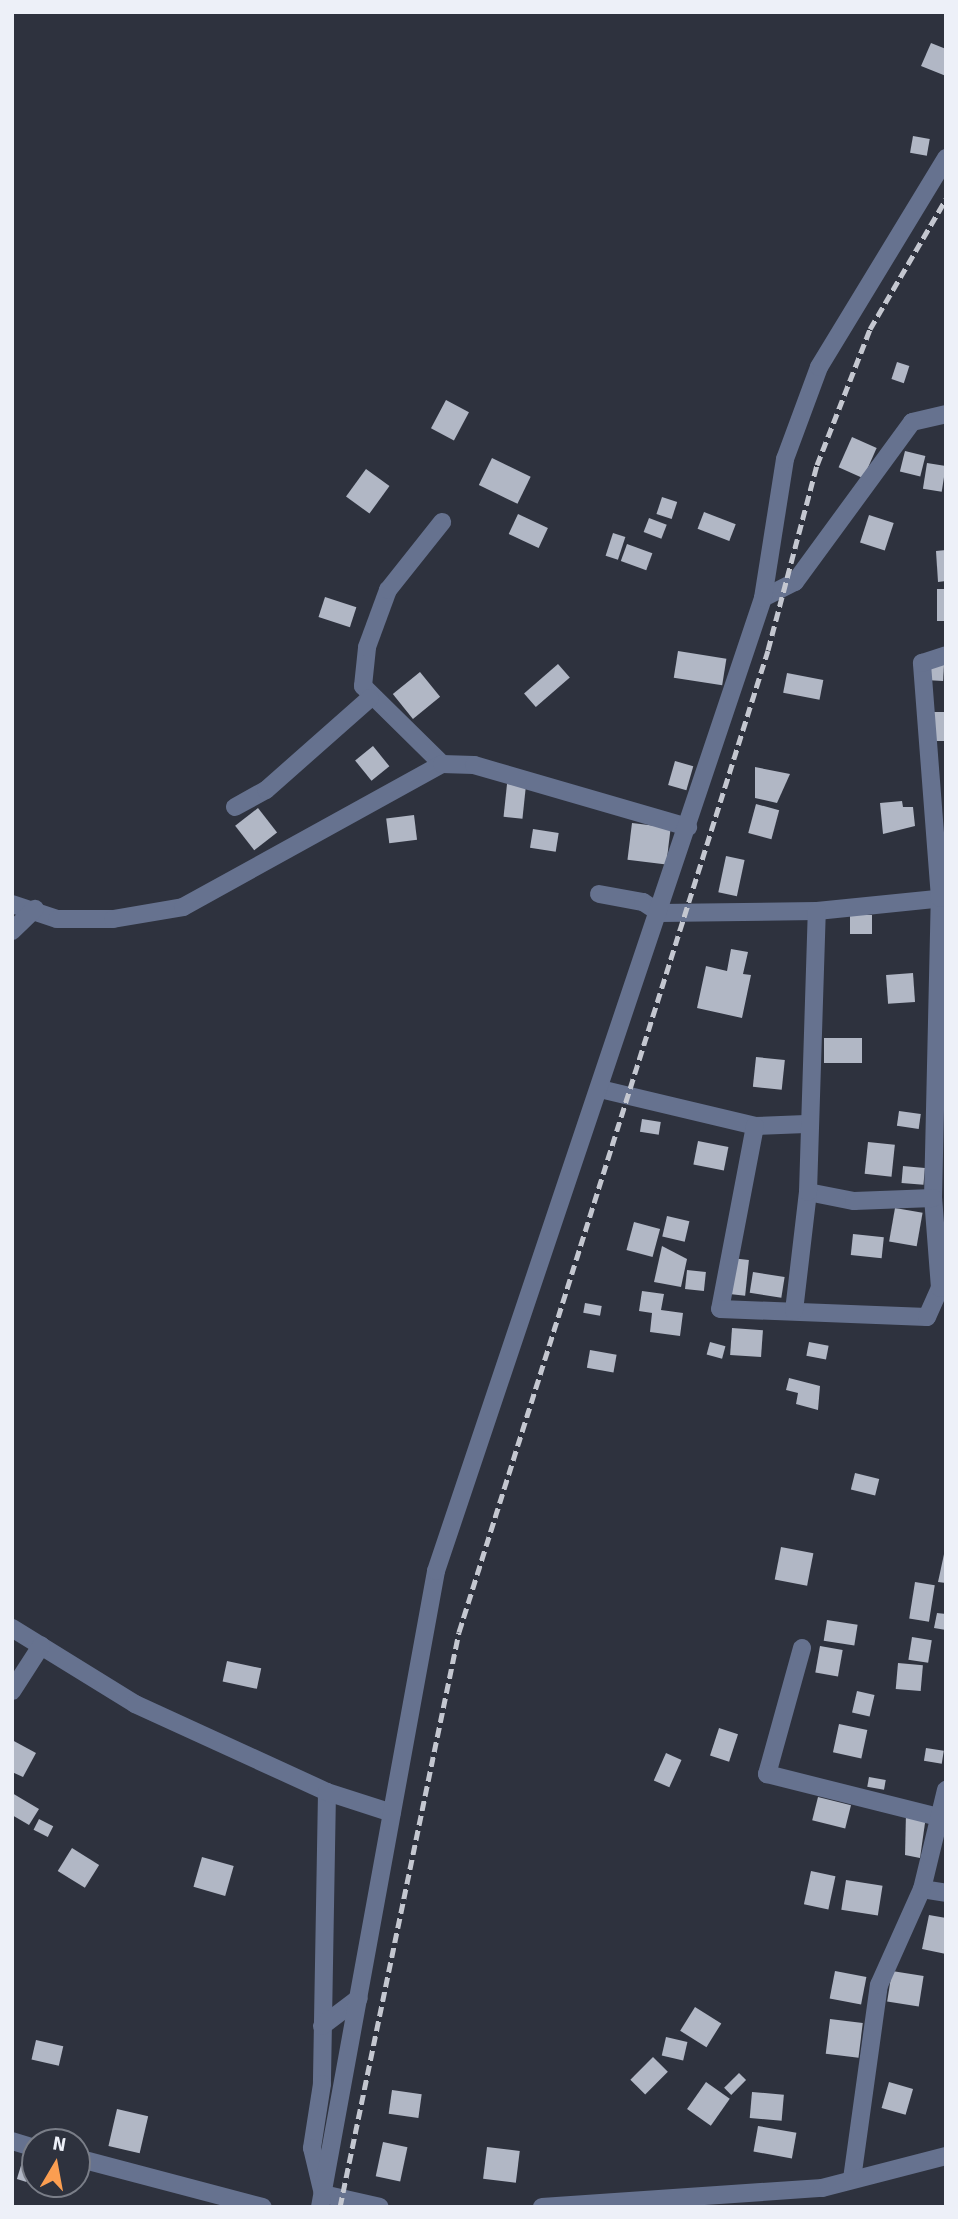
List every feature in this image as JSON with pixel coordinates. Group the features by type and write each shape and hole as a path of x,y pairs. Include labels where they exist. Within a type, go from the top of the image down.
{"street":[{"path":"322,2200 436,1571 660,913 763,598 785,459 819,367 946,158"},
{"path":"763,598 795,582 906,427 919,417 946,414"},
{"path":"442,522 387,590 367,647 363,686 370,698 442,764"},
{"path":"755,1126 720,1309 928,1317 940,1288 933,1198 942,1149 943,898 922,663 946,655"},
{"path":"235,807 266,790 370,698"},
{"path":"12,904 35,909 57,919 113,919 208,898 442,764 474,765 688,827"},
{"path":"599,894 643,902 660,913 817,911 943,898"},
{"path":"12,931 35,909"},
{"path":"794,1311 808,1192 806,1124 817,911"},
{"path":"600,1090 755,1126 806,1124"},
{"path":"808,1192 854,1201 933,1198"},
{"path":"12,1629 135,1704 327,1792 392,1814"},
{"path":"12,1691 41,1646"},
{"path":"802,1648 767,1774 942,1818"},
{"path":"852,2179 879,1985 922,1889 942,1818 946,1790"},
{"path":"322,2200 312,2148 323,2026 327,1792"},
{"path":"922,1889 946,1893"},
{"path":"323,2026 359,1998"},
{"path":"542,2207 790,2191 946,2156"},
{"path":"91,2162 263,2207"},
{"path":"322,2200 380,2207"}],"building":[{"path":"931,43 946,49 946,76 921,66"},
{"path":"913,136 930,139 927,156 910,153"},
{"path":"897,362 909,366 904,383 891,379"},
{"path":"446,400 469,412 454,440 431,428"},
{"path":"852,437 877,448 863,478 839,467"},
{"path":"905,451 925,456 920,476 900,471"},
{"path":"492,458 531,477 517,504 479,485"},
{"path":"927,463 946,466 942,492 923,489"},
{"path":"366,469 389,486 369,514 346,497"},
{"path":"662,497 677,502 672,519 656,514"},
{"path":"704,512 736,524 729,541 698,529"},
{"path":"518,514 548,528 539,548 509,534"},
{"path":"869,515 894,523 885,551 860,543"},
{"path":"649,518 667,525 661,539 644,532"},
{"path":"613,533 625,537 618,560 606,556"},
{"path":"627,544 652,553 646,570 621,561"},
{"path":"946,550 946,581 938,582 936,551"},
{"path":"937,589 946,589 946,621 937,621"},
{"path":"325,597 356,607 350,627 319,617"},
{"path":"678,651 726,659 722,685 674,678"},
{"path":"558,664 570,678 536,707 524,694"},
{"path":"926,664 944,665 943,681 925,680"},
{"path":"420,672 440,697 413,719 393,694"},
{"path":"787,673 823,680 820,700 783,693"},
{"path":"928,712 946,712 946,741 928,741"},
{"path":"373,746 389,766 371,781 355,760"},
{"path":"675,761 693,766 686,790 668,785"},
{"path":"755,767 790,774 777,803 755,798"},
{"path":"507,784 526,786 522,819 504,817"},
{"path":"902,801 903,807 913,807 915,826 883,834 880,803"},
{"path":"756,804 779,810 771,839 748,833"},
{"path":"258,808 277,832 254,850 235,826"},
{"path":"414,815 417,840 389,843 386,818"},
{"path":"632,823 671,828 666,864 627,860"},
{"path":"533,829 559,833 556,852 530,848"},
{"path":"726,856 745,860 737,896 718,892"},
{"path":"850,915 872,915 872,934 850,934"},
{"path":"731,949 748,952 743,974 751,975 742,1018 697,1008 706,966 727,971"},
{"path":"913,973 915,1002 888,1004 886,975"},
{"path":"824,1038 862,1038 862,1063 824,1063"},
{"path":"756,1057 785,1060 782,1090 753,1087"},
{"path":"899,1111 921,1114 919,1129 897,1126"},
{"path":"642,1119 661,1122 659,1135 640,1132"},
{"path":"698,1141 728,1147 724,1170 693,1165"},
{"path":"868,1142 895,1145 892,1177 865,1174"},
{"path":"903,1166 925,1168 923,1185 902,1183"},
{"path":"895,1208 923,1213 917,1246 889,1241"},
{"path":"667,1216 689,1221 685,1242 662,1236"},
{"path":"634,1222 660,1229 653,1257 626,1250"},
{"path":"853,1234 884,1237 882,1258 851,1255"},
{"path":"662,1246 687,1259 681,1287 654,1282"},
{"path":"731,1258 749,1260 745,1296 727,1294"},
{"path":"687,1270 706,1272 704,1291 685,1289"},
{"path":"753,1272 785,1277 781,1298 750,1293"},
{"path":"642,1291 664,1294 661,1310 683,1313 680,1336 650,1332 652,1313 639,1311"},
{"path":"585,1303 602,1306 600,1316 583,1313"},
{"path":"732,1328 763,1330 761,1357 730,1355"},
{"path":"710,1342 725,1346 722,1359 707,1355"},
{"path":"809,1342 829,1346 826,1360 806,1356"},
{"path":"590,1350 617,1355 613,1372 587,1368"},
{"path":"789,1378 820,1386 818,1410 796,1404 798,1393 786,1390"},
{"path":"855,1473 879,1479 875,1496 851,1489"},
{"path":"946,1545 946,1583 938,1582"},
{"path":"781,1547 813,1553 807,1586 775,1579"},
{"path":"915,1582 935,1585 929,1622 909,1619"},
{"path":"937,1613 946,1614 946,1630 934,1628"},
{"path":"827,1620 858,1625 854,1646 824,1641"},
{"path":"912,1637 932,1640 928,1663 908,1660"},
{"path":"820,1646 843,1650 838,1677 815,1673"},
{"path":"227,1661 261,1668 257,1689 223,1682"},
{"path":"898,1663 923,1665 921,1691 896,1689"},
{"path":"857,1691 875,1695 870,1716 852,1712"},
{"path":"839,1724 867,1730 861,1758 833,1752"},
{"path":"719,1728 738,1734 729,1762 710,1756"},
{"path":"12,1740 36,1753 23,1777 12,1772"},
{"path":"926,1748 944,1751 942,1764 924,1761"},
{"path":"666,1753 682,1760 669,1787 654,1780"},
{"path":"869,1777 886,1780 884,1790 867,1787"},
{"path":"12,1793 39,1809 29,1825 12,1815"},
{"path":"818,1797 851,1805 845,1829 812,1820"},
{"path":"906,1813 926,1816 920,1858 905,1855"},
{"path":"39,1819 53,1826 48,1837 34,1830"},
{"path":"72,1848 99,1865 85,1888 58,1871"},
{"path":"202,1857 234,1866 225,1896 193,1887"},
{"path":"811,1871 835,1876 828,1909 804,1904"},
{"path":"846,1880 883,1886 878,1915 841,1910"},
{"path":"929,1915 946,1918 946,1954 922,1949"},
{"path":"835,1971 866,1977 861,2005 830,1998"},
{"path":"892,1971 924,1976 919,2007 887,2002"},
{"path":"695,2007 721,2023 706,2047 680,2031"},
{"path":"830,2019 863,2023 858,2058 826,2054"},
{"path":"666,2037 687,2042 683,2060 662,2056"},
{"path":"36,2040 63,2046 59,2066 32,2059"},
{"path":"653,2057 668,2072 645,2094 630,2080"},
{"path":"739,2073 746,2080 731,2095 724,2088"},
{"path":"706,2082 730,2099 711,2126 687,2109"},
{"path":"889,2082 913,2089 906,2115 882,2108"},
{"path":"392,2090 422,2094 418,2118 389,2114"},
{"path":"752,2092 784,2095 782,2121 750,2118"},
{"path":"117,2109 148,2116 140,2153 108,2146"},
{"path":"758,2126 796,2133 792,2158 753,2152"},
{"path":"383,2142 407,2147 400,2181 376,2176"},
{"path":"487,2147 520,2151 516,2183 483,2179"},
{"path":"21,2166 21,2180 17,2179"}],"railway":[{"path":"340,2207 459,1632 768,650 817,465 870,329 946,199"}]}
